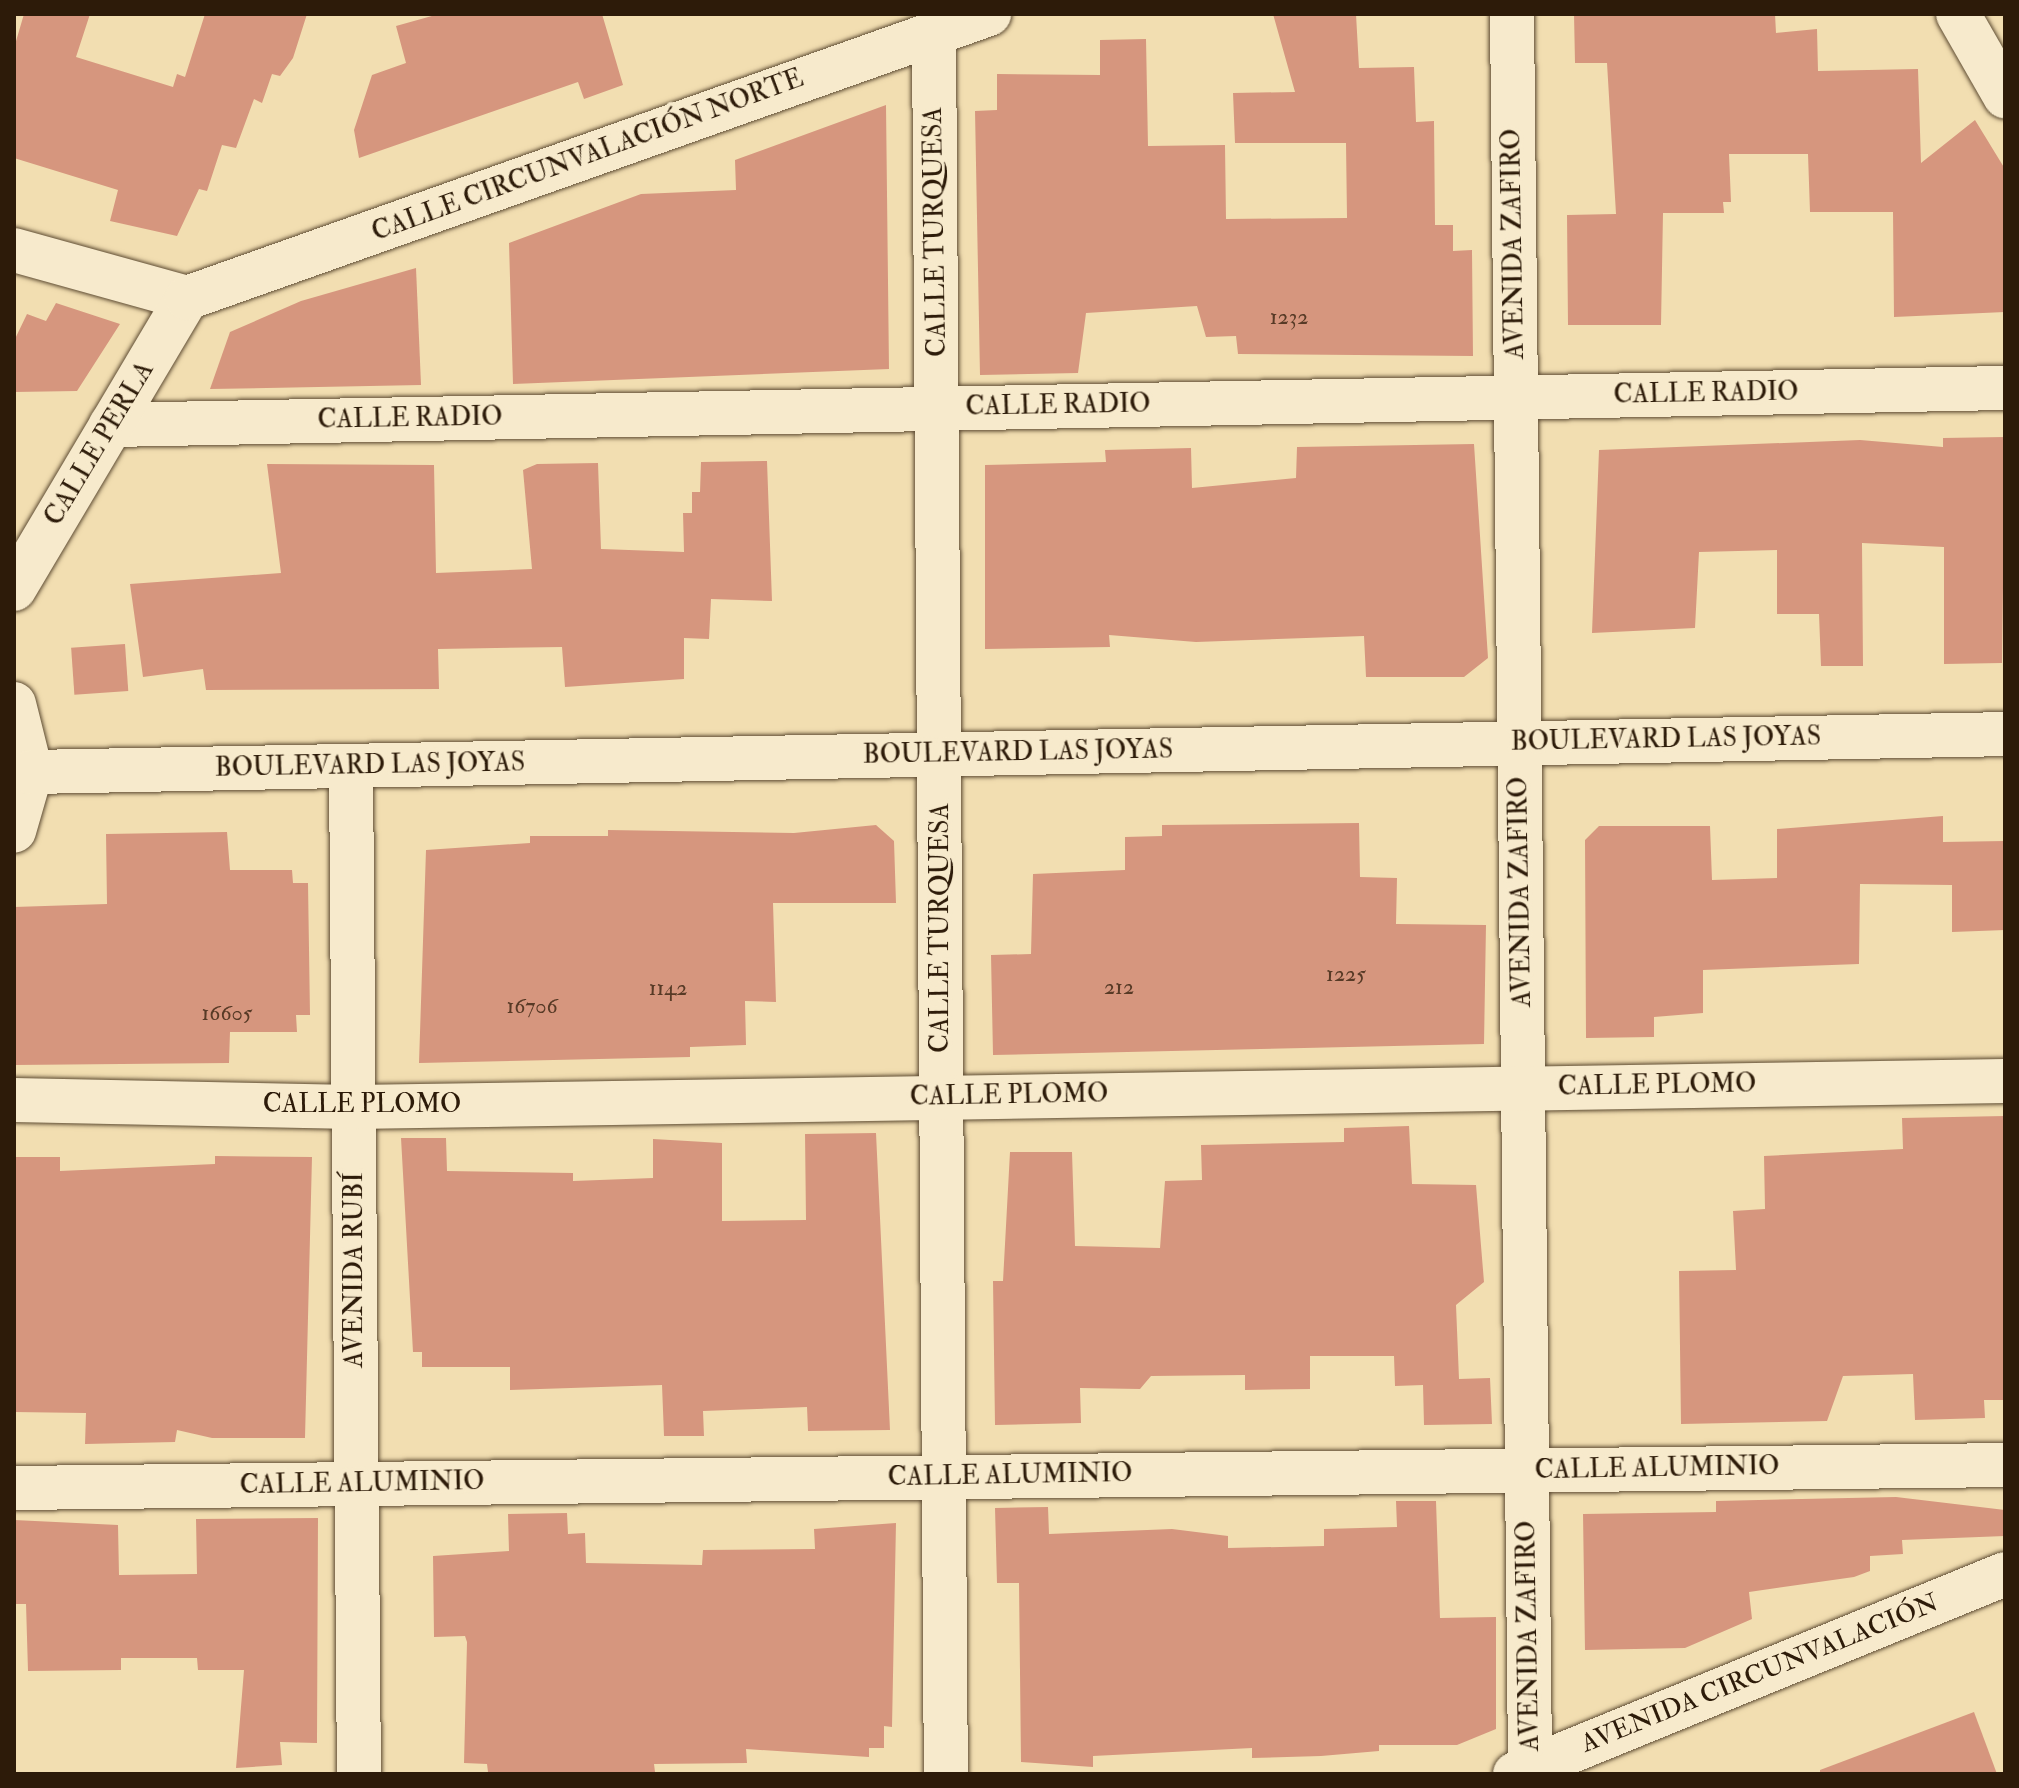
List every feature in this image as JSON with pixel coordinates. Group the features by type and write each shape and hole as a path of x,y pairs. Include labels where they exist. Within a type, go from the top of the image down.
{"street":[{"name":"CALLE CIRCUNVALACIÓN NORTE","path":"187,298 989,14"},
{"name":"AVENIDA ZAFIRO","path":"1512,14 1527,1471 1523,1772"},
{"path":"1958,14 2005,96"},
{"name":"CALLE TURQUESA","path":"934,33 946,1774"},
{"path":"14,250 187,298"},
{"name":"CALLE PERLA","path":"14,589 187,298"},
{"name":"CALLE RADIO","path":"111,425 2005,388"},
{"path":"14,704 31,772 14,831"},
{"name":"BOULEVARD LAS JOYAS","path":"31,772 2005,734"},
{"name":"AVENIDA RUBÍ","path":"351,766 359,1774"},
{"name":"CALLE PLOMO","path":"14,1100 353,1107 2005,1081"},
{"name":"CALLE ALUMINIO","path":"14,1488 2005,1465"},
{"name":"AVENIDA CIRCUNVALACIÓN","path":"1523,1772 2005,1574"}],"building":[{"path":"24,14 90,14 76,57 173,87 177,74 185,77 205,14 307,14 293,58 280,76 272,74 262,103 254,99 236,148 222,145 207,191 199,189 177,236 110,221 118,190 14,158 14,48"},
{"path":"439,14 602,14 623,85 584,99 578,82 359,158 354,130 372,75 406,63 396,26"},
{"path":"1273,14 1356,14 1359,68 1414,67 1416,122 1434,121 1435,225 1453,225 1453,251 1472,250 1473,356 1238,354 1236,336 1206,337 1197,306 1086,313 1078,373 980,375 975,111 997,110 997,74 1100,75 1100,40 1146,39 1148,146 1225,145 1226,219 1347,218 1346,143 1235,143 1233,93 1295,92"},
{"path":"1574,14 1775,14 1776,33 1817,29 1818,71 1918,69 1921,163 1975,120 2005,169 2005,312 1894,317 1893,212 1810,212 1808,154 1729,154 1731,202 1723,202 1724,213 1663,213 1661,325 1568,325 1567,215 1616,214 1607,63 1575,63"},
{"path":"886,105 889,369 513,384 509,243 641,194 736,190 735,160"},
{"path":"416,268 421,385 210,389 230,332 301,301"},
{"path":"56,303 120,324 77,391 14,392 14,341 27,314 46,321"},
{"path":"2005,437 2002,663 1944,664 1944,547 1862,543 1863,666 1821,666 1819,614 1777,614 1777,550 1699,552 1695,628 1592,633 1599,450 1860,440 1943,447 1943,438"},
{"path":"1474,444 1488,658 1464,677 1366,677 1364,636 1196,642 1109,635 1110,647 985,649 985,465 1106,462 1105,450 1191,448 1192,488 1296,478 1297,447"},
{"path":"767,461 772,601 711,599 709,639 684,638 684,679 565,687 562,647 438,649 439,689 206,690 203,669 143,677 130,584 281,573 267,464 434,465 436,573 532,569 523,470 537,464 598,463 601,549 684,552 683,513 692,513 692,492 700,492 701,462"},
{"path":"125,644 128,691 74,695 71,648"},
{"path":"1943,816 1943,842 2005,841 2005,930 1952,932 1952,885 1860,884 1859,964 1703,970 1703,1013 1654,1017 1654,1037 1586,1038 1585,840 1599,826 1710,826 1712,880 1777,878 1777,829"},
{"path":"1359,823 1360,877 1397,878 1396,924 1486,925 1484,1044 993,1055 991,955 1031,954 1033,874 1125,870 1125,837 1162,836 1162,825"},
{"path":"876,825 894,841 896,903 773,903 776,1002 745,1001 746,1045 690,1047 690,1057 419,1063 426,850 530,843 530,836 608,836 608,830 794,833"},
{"path":"227,832 230,870 292,870 293,883 308,883 310,1015 296,1015 297,1032 230,1032 229,1063 14,1065 14,907 107,904 106,834"},
{"path":"2005,1116 2005,1400 1984,1400 1985,1418 1915,1420 1913,1374 1843,1376 1827,1421 1681,1424 1679,1271 1736,1270 1733,1211 1765,1209 1764,1156 1903,1149 1902,1118"},
{"path":"1409,1126 1412,1184 1476,1185 1484,1282 1456,1305 1459,1379 1490,1378 1492,1424 1424,1425 1423,1385 1395,1386 1394,1356 1310,1356 1310,1389 1245,1390 1245,1375 1151,1376 1140,1389 1080,1388 1081,1423 995,1425 993,1281 1003,1281 1010,1152 1072,1152 1075,1246 1160,1248 1165,1181 1202,1180 1201,1145 1344,1142 1344,1128"},
{"path":"876,1133 890,1430 808,1431 807,1407 703,1411 704,1436 664,1436 662,1385 510,1390 510,1367 422,1367 422,1352 413,1352 401,1138 446,1138 447,1171 573,1173 573,1181 653,1178 653,1139 722,1143 722,1221 806,1220 805,1134"},
{"path":"215,1156 312,1157 305,1438 212,1438 177,1430 175,1442 85,1444 86,1413 14,1412 14,1157 60,1157 60,1171 215,1164"},
{"path":"1896,1497 2005,1510 2005,1536 1902,1540 1903,1554 1870,1556 1870,1571 1854,1577 1749,1592 1752,1619 1685,1648 1585,1650 1583,1514 1716,1512 1716,1501"},
{"path":"1396,1501 1436,1501 1440,1618 1496,1617 1496,1729 1457,1745 1379,1745 1379,1751 1321,1756 1252,1758 1252,1748 1093,1756 1093,1767 1021,1762 1019,1583 997,1583 995,1508 1048,1507 1049,1534 1172,1529 1228,1536 1228,1548 1324,1546 1324,1529 1397,1527"},
{"path":"567,1513 568,1534 585,1533 586,1563 702,1565 703,1550 815,1549 814,1529 896,1523 892,1727 884,1726 884,1748 869,1748 869,1757 746,1749 747,1763 654,1764 655,1772 488,1772 487,1764 464,1763 467,1642 465,1636 434,1637 433,1556 509,1551 508,1514"},
{"path":"318,1518 317,1743 280,1742 282,1765 236,1768 244,1670 198,1670 197,1658 121,1658 121,1670 28,1671 26,1604 14,1604 14,1520 118,1525 119,1575 197,1574 196,1519"},
{"path":"1974,1712 1997,1774 1820,1774 1820,1770"}]}
